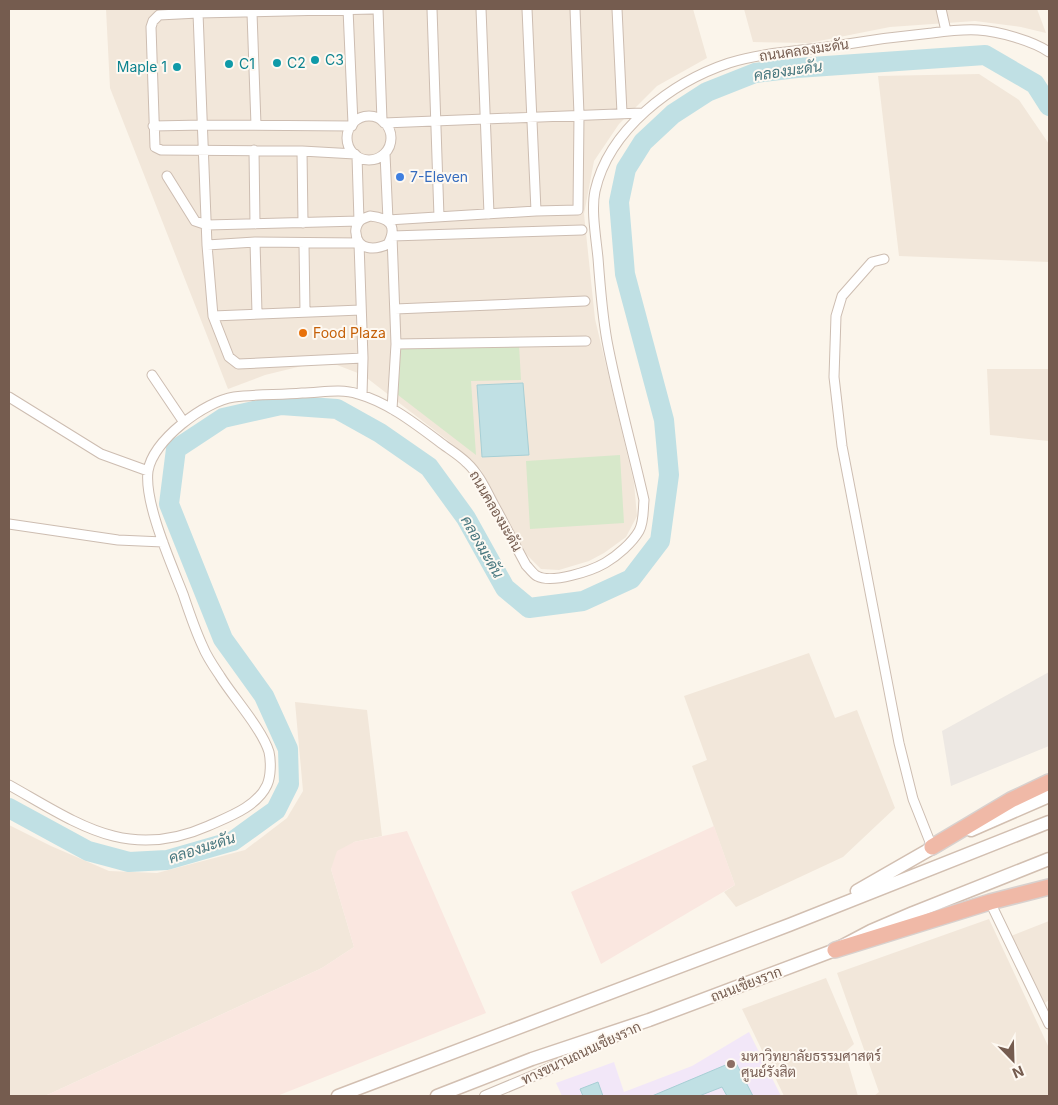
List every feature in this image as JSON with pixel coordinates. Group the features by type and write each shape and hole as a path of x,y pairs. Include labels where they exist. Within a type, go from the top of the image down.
{"highway":[{"path":"932,847 1011,800 1049,782"},
{"path":"835,950 990,902 1049,887"}],"main road":[{"path":"832,908 847,897 932,847 1049,796"},
{"path":"338,1096 832,908 1049,822"},
{"name":"ถนนเชียงราก","path":"437,1096 540,1056 649,1020 835,950 871,931 913,913 1049,859"}],"street":[{"path":"348,9 352,125 348,138 351,150 366,160 373,160 384,154 390,146 391,140 391,133 383,122 378,9"},
{"path":"356,155 302,151 160,150 155,147 151,28 153,21 159,16 198,13 373,9"},
{"path":"432,9 440,217"},
{"path":"481,9 489,214"},
{"path":"527,9 536,211"},
{"path":"388,220 578,210 579,115 575,9"},
{"path":"617,9 622,113"},
{"path":"941,9 946,31"},
{"path":"198,13 204,125 203,150 207,245 214,316 229,357 238,364 363,358"},
{"path":"252,13 256,125"},
{"name":"ถนนคลองมะดัน","path":"9,785 85,828 103,834 150,841 183,836 222,820 249,806 260,795 267,784 270,769 269,753 261,734 220,676 203,648 163,542 149,496 148,471 161,445 184,422 201,410 231,397 340,391 362,395 392,409 467,462 479,477 526,565 537,576 566,577 605,563 631,541 640,530 644,500 607,340 595,230 594,192 604,164 612,150 642,113 667,93 698,76 755,56 811,50 892,37 946,31 978,30 1020,39 1038,45 1049,52"},
{"path":"153,126 352,125 367,117 383,122 642,113"},
{"path":"254,150 255,224"},
{"path":"302,151 304,223"},
{"path":"384,154 388,220"},
{"path":"356,155 360,221 356,228 356,235 359,243 363,358 362,395"},
{"path":"167,176 195,221 207,225 360,221 370,216 382,217 388,220 392,226 396,344 392,409"},
{"path":"392,236 582,230"},
{"path":"207,245 255,242 304,244 359,243 365,248 388,244 392,236"},
{"path":"255,242 257,313"},
{"path":"304,244 305,311"},
{"path":"884,259 872,262 842,296 836,316 834,377 842,446 898,742 913,799 932,847"},
{"path":"395,309 586,301"},
{"path":"214,316 361,310"},
{"path":"396,344 586,341"},
{"path":"152,374 184,422"},
{"path":"9,397 101,454 148,471"},
{"path":"9,524 118,540 163,542"},
{"path":"990,902 1049,1024"},
{"name":"ทางขนานถนนเชียงราก","path":"486,1096 561,1064 649,1020"}],"shaded area":[{"path":"106,9 693,9 707,58 657,86 619,124 594,161 584,214 595,319 634,483 637,516 626,537 589,561 559,570 541,569 526,554 481,470 464,453 363,375 337,365 306,365 265,375 228,389 110,88"},
{"path":"744,9 1037,9 1046,33 1021,27 975,21 890,27 809,43 753,42"},
{"path":"979,74 1019,100 1049,144 1049,262 899,256 878,76"},
{"path":"987,369 1049,369 1049,441 990,435"},
{"path":"809,653 835,718 857,710 895,808 843,857 736,907 724,892 735,885 692,766 707,760 684,696"},
{"path":"1049,672 1049,746 951,786 942,731"},
{"path":"295,702 367,710 382,836 354,842 331,869 354,947 322,968 45,1096 9,1096 9,825 51,846 109,871 157,873 245,850 287,818 303,791"},
{"path":"714,826 735,885 601,964 571,892"},
{"path":"407,831 486,1013 277,1096 45,1096 322,968 354,947 331,869 337,851 354,842"},
{"path":"989,919 1049,1048 1049,1096 874,1096 879,1092 837,973"},
{"path":"1049,921 1049,1000 1045,1003 1011,936"},
{"path":"826,978 854,1044 845,1052 858,1096 784,1096 742,1009"},
{"name":"มหาวิทยาลัยธรรมศาสตร์ ศูนย์รังสิต","path":"749,1032 781,1096 562,1096 556,1083 614,1062 624,1092 692,1066"}],"green space":[{"path":"519,344 521,380 471,381 476,455 398,395 401,346"},
{"path":"620,455 624,523 530,529 526,461"}],"water":[{"path":"523,383 529,455 482,457 477,385"},
{"path":"735,1061 753,1096 727,1096 722,1087 699,1096 652,1096"},
{"path":"598,1082 603,1096 583,1096 580,1089"}],"waterway":[{"name":"คลองมะดัน","path":"9,808 88,851 129,862 167,860 233,841 276,810 289,784 288,749 264,696 223,639 169,504 176,449 223,418 281,405 337,409 380,433 429,467 466,518 505,588 529,608 583,601 631,579 660,541 669,475 664,420 625,274 619,202 626,169 643,142 673,114 707,92 755,73 797,68 985,55 1035,84 1049,106"}],"place":[{"name":"C3","path":"315,60"},
{"name":"C2","path":"277,63"},
{"name":"C1","path":"229,64"},
{"name":"Maple 1","path":"177,67"},
{"name":"7-Eleven","path":"400,177"},
{"name":"Food Plaza","path":"303,333"},
{"name":"มหาวิทยาลัยธรรมศาสตร์ ศูนย์รังสิต","path":"731,1064"}]}
